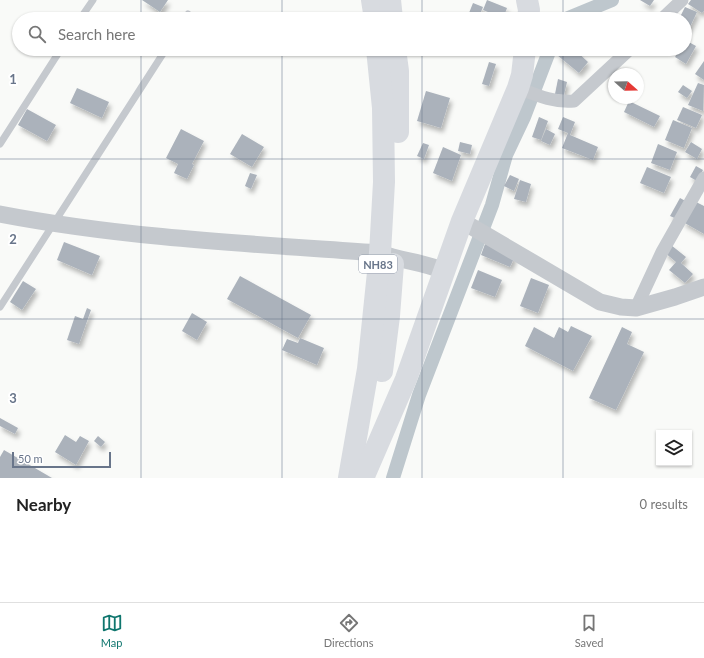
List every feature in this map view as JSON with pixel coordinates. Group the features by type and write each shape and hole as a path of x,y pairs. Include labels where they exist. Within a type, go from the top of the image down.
{"highway":[{"path":"372,0 374,12"},
{"path":"390,0 391,12"},
{"path":"527,0 529,12"},
{"name":"NH83","path":"359,477 368,370 387,256 383,108 379,56"},
{"path":"387,256 398,161 398,71 396,56"},
{"path":"359,477 406,379 444,271 468,224 521,89 524,56"}],"street":[{"path":"669,12 682,0"},
{"path":"521,89 558,101 574,101 622,56"},
{"path":"636,308 662,252 704,178"},
{"path":"0,214 54,224 200,241 387,256 429,265 444,271"},
{"path":"468,224 600,302 621,307 636,308 704,287"}],"lane":[{"path":"85,12 93,0"},
{"path":"0,144 57,56"},
{"path":"0,307 162,56"}],"building":[{"path":"142,0 168,0 160,12"},
{"path":"487,0 507,8 506,12 488,12 483,10"},
{"path":"640,0 654,0 650,6"},
{"path":"691,0 704,0 704,11 702,13 688,4"},
{"path":"473,3 483,7 481,12 469,12"},
{"path":"685,7 697,12 692,23 692,12 682,12"},
{"path":"692,44 696,46 692,53"},
{"path":"558,56 582,56 588,62 579,73"},
{"path":"676,56 690,56 686,64"},
{"path":"704,61 704,80 695,74"},
{"path":"489,62 496,64 489,86 482,84"},
{"path":"558,79 567,82 564,95 555,94"},
{"path":"698,83 704,85 703,111 688,105"},
{"path":"683,85 692,91 687,98 678,92"},
{"path":"77,88 109,102 102,118 70,103"},
{"path":"426,91 450,98 441,128 417,121"},
{"path":"628,104 635,104 660,116 654,127 624,112"},
{"path":"683,107 702,115 696,128 677,120"},
{"path":"27,109 56,125 47,141 18,125"},
{"path":"539,117 548,121 541,140 532,137"},
{"path":"563,117 575,122 570,135 598,147 593,160 562,148 568,133 558,129"},
{"path":"673,120 692,128 684,148 665,140"},
{"path":"181,129 204,141 192,164 194,165 187,179 174,173 178,164 166,158"},
{"path":"546,129 555,134 550,145 541,141"},
{"path":"242,134 264,147 252,167 230,154"},
{"path":"460,142 472,145 470,154 458,151"},
{"path":"691,142 702,149 697,159 685,152"},
{"path":"423,143 429,145 424,159 417,156"},
{"path":"658,144 677,152 670,170 651,163"},
{"path":"443,147 461,155 452,181 433,173"},
{"path":"696,166 703,170 697,181 690,177"},
{"path":"647,167 671,177 664,193 640,183"},
{"path":"250,173 257,175 251,189 245,186"},
{"path":"510,175 519,179 514,191 504,186"},
{"path":"520,180 531,184 526,202 514,199"},
{"path":"680,198 689,203 679,220 670,216"},
{"path":"694,201 704,206 704,234 683,222"},
{"path":"64,242 100,256 92,275 57,260"},
{"path":"485,244 515,256 510,267 481,255"},
{"path":"671,245 686,257 681,263 693,274 685,283 669,270 676,262 664,252"},
{"path":"478,270 502,280 495,297 471,288"},
{"path":"240,276 311,315 298,338 227,299"},
{"path":"531,278 549,285 538,313 520,306"},
{"path":"23,281 36,289 22,310 10,302"},
{"path":"87,308 91,310 79,344 67,340 75,316 83,319"},
{"path":"192,313 207,322 197,340 182,331"},
{"path":"571,326 592,336 573,371 525,346 534,327 554,338 559,327 568,332"},
{"path":"622,327 632,332 627,344 644,352 616,410 589,398"},
{"path":"300,338 324,348 317,365 282,350 287,339 298,343"},
{"path":"0,418 18,428 15,434 0,426"},
{"path":"65,435 76,442 80,436 89,441 76,465 55,452"},
{"path":"98,436 105,442 101,447 94,441"},
{"path":"4,450 52,478 0,478 0,457"}],"waterway":[{"path":"583,12 612,0"},
{"path":"393,478 419,395 492,205 506,155 524,117 547,56"}]}
